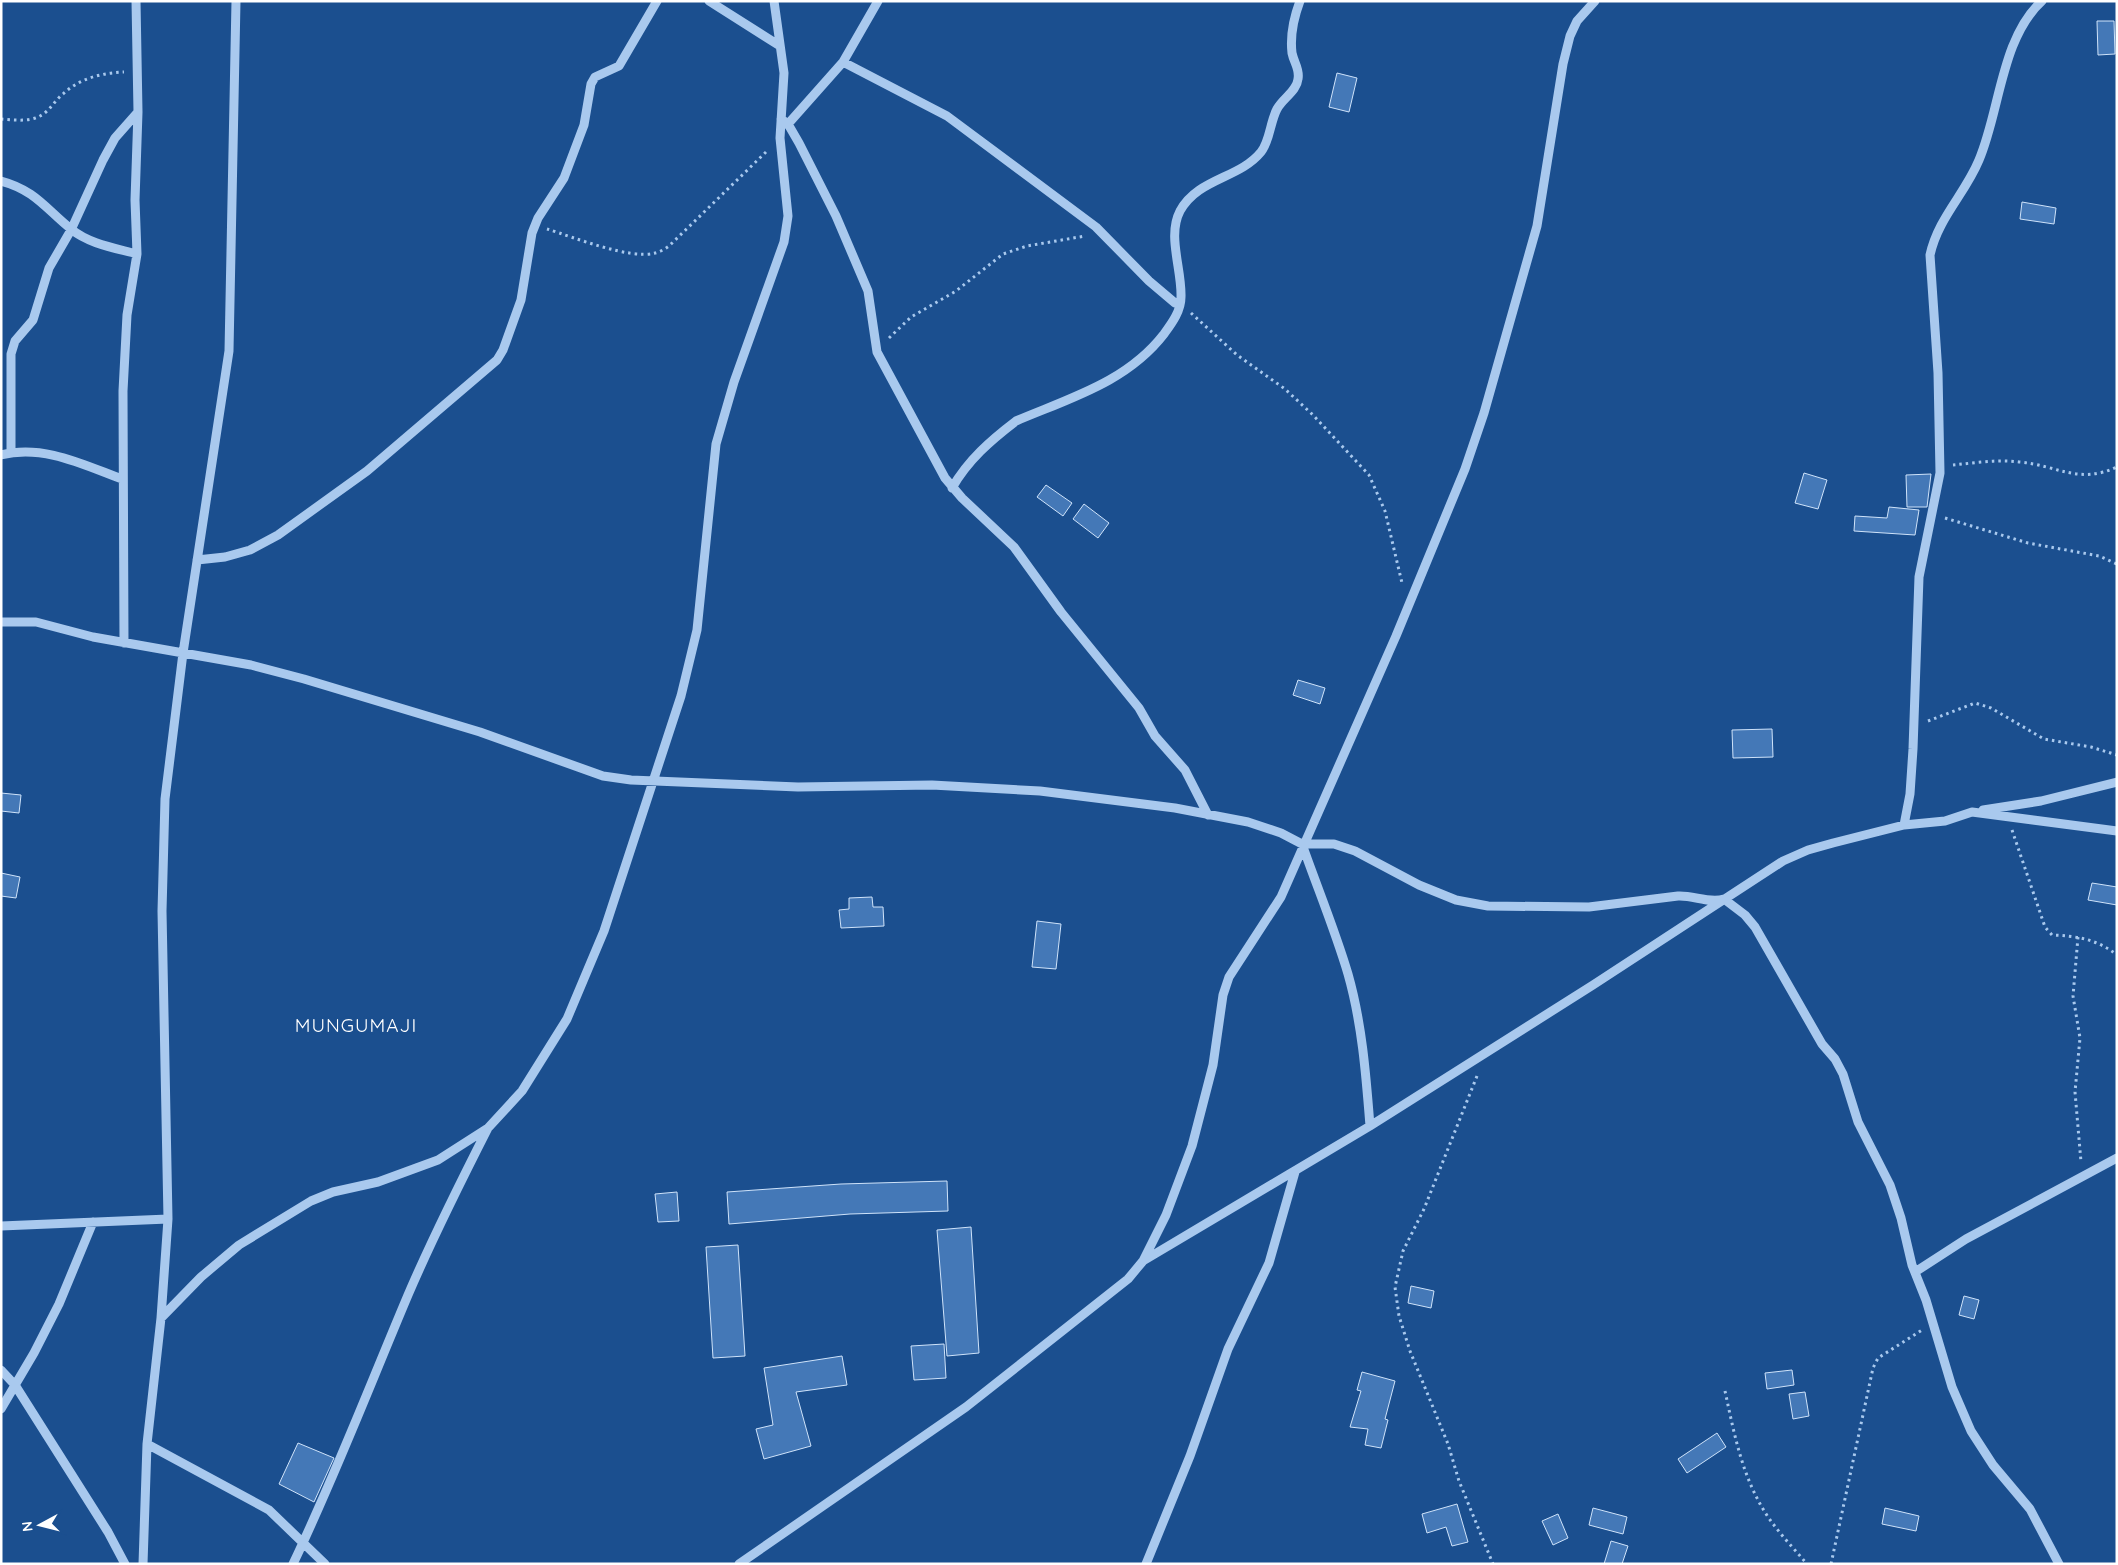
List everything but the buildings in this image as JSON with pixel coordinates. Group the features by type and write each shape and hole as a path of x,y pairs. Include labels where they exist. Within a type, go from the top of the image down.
{"street":[{"path":"124,643 122,479 127,315 137,254 134,200 138,112 136,1"},
{"path":"143,1564 147,1444 161,1318 168,1219 162,911 166,799 183,653 229,351 236,1"},
{"path":"197,560 225,557 250,550 278,535 367,471 497,360 503,350 521,300 535,225 564,178 584,125 591,84 595,77 619,66 657,1"},
{"path":"709,1 780,46"},
{"path":"161,1318 202,1277 238,1245 311,1201 333,1192 378,1182 438,1160 488,1128 522,1091 567,1019 604,930 634,844 652,780 681,696 693,652 716,444 736,373 779,263 784,242 788,216 780,138 785,122 784,73 774,1"},
{"path":"785,122 844,62 878,1"},
{"path":"952,488 960,474 982,449 1016,421 1098,388 1143,357 1172,322 1180,303 1175,226 1180,211 1202,187 1251,163 1263,150 1277,110 1296,87 1298,80 1298,70 1292,54 1294,17 1300,1"},
{"path":"739,1564 966,1407 1128,1279 1143,1261 1166,1215 1192,1146 1213,1065 1223,995 1230,976 1246,948 1275,908 1408,607 1466,469 1484,413 1537,226 1563,64 1570,36 1577,22 1595,1"},
{"path":"1904,825 1910,794 1919,577 1940,466 1938,373 1930,255 1934,237 1978,162 1991,125 2005,71 2019,33 2030,12 2042,1"},
{"path":"844,62 872,78 915,97 947,116 1102,233 1161,292 1175,303 1180,303"},
{"path":"11,452 11,354 14,341 33,320 49,268 71,230 115,138 138,112"},
{"path":"785,122 816,174 860,267 868,291 877,352 894,386 952,488 1014,547 1060,612 1139,708 1155,736 1185,770 1208,815"},
{"path":"1,180 30,192 71,230 87,239 137,254"},
{"path":"1,455 11,452 29,451 50,454 122,479"},
{"path":"1,622 36,622 124,643 251,666 304,679 480,732 603,776 631,780 798,787 932,785 1003,789 1175,808 1248,822 1281,833 1302,844 1334,844 1349,848 1419,885 1456,900 1488,906 1589,907 1668,896 1689,895 1715,902 1724,898"},
{"path":"1143,1261 1370,1126 1594,985 1783,861 1808,850 1904,825 1945,821 1972,812 2041,801 2117,782"},
{"path":"1972,812 2117,831"},
{"path":"1302,844 1350,983 1365,1071 1370,1126"},
{"path":"1724,898 1745,915 1755,927 1822,1044 1835,1059 1843,1074 1858,1122 1896,1201 1915,1272 1921,1284 1952,1387 1971,1431 1993,1465 2030,1509 2058,1564"},
{"path":"293,1564 346,1446 408,1295 443,1218 488,1128"},
{"path":"1915,1272 1966,1239 2070,1185 2117,1158"},
{"path":"1146,1564 1190,1456 1228,1349 1269,1263 1295,1172"},
{"path":"1,1226 168,1219"},
{"path":"1,1409 59,1304 93,1222"},
{"path":"1,1370 15,1384 108,1532 125,1564"},
{"path":"147,1444 269,1510 304,1542 324,1564"}],"path":[{"path":"1,119 18,120 40,116 64,92 90,77 112,72 137,71"},
{"path":"535,225 625,252 645,255 656,253 669,246 780,138"},
{"path":"877,352 911,317 956,291 1003,254 1027,246 1102,233"},
{"path":"1180,303 1232,351 1285,389 1313,414 1368,475 1385,511 1408,607"},
{"path":"1940,466 1988,461 2019,462 2075,475 2096,475 2117,467"},
{"path":"1932,515 2028,543 2099,556 2117,564"},
{"path":"1914,727 1958,708 1975,704 1991,708 2044,739 2064,744 2091,746 2117,755"},
{"path":"2008,816 2045,927 2052,935 2078,936 2096,942 2117,954"},
{"path":"2070,1185 2081,1170 2075,1092 2080,1038 2073,996 2078,936"},
{"path":"1488,1050 1424,1208 1402,1251 1396,1287 1399,1316 1410,1351 1448,1444 1459,1481 1493,1564"},
{"path":"1832,1564 1873,1368 1878,1358 1932,1322"},
{"path":"1725,1391 1735,1439 1758,1501 1807,1564"}],"district":[{"name":"MUNGUMAJI","path":"356,1025"}]}
